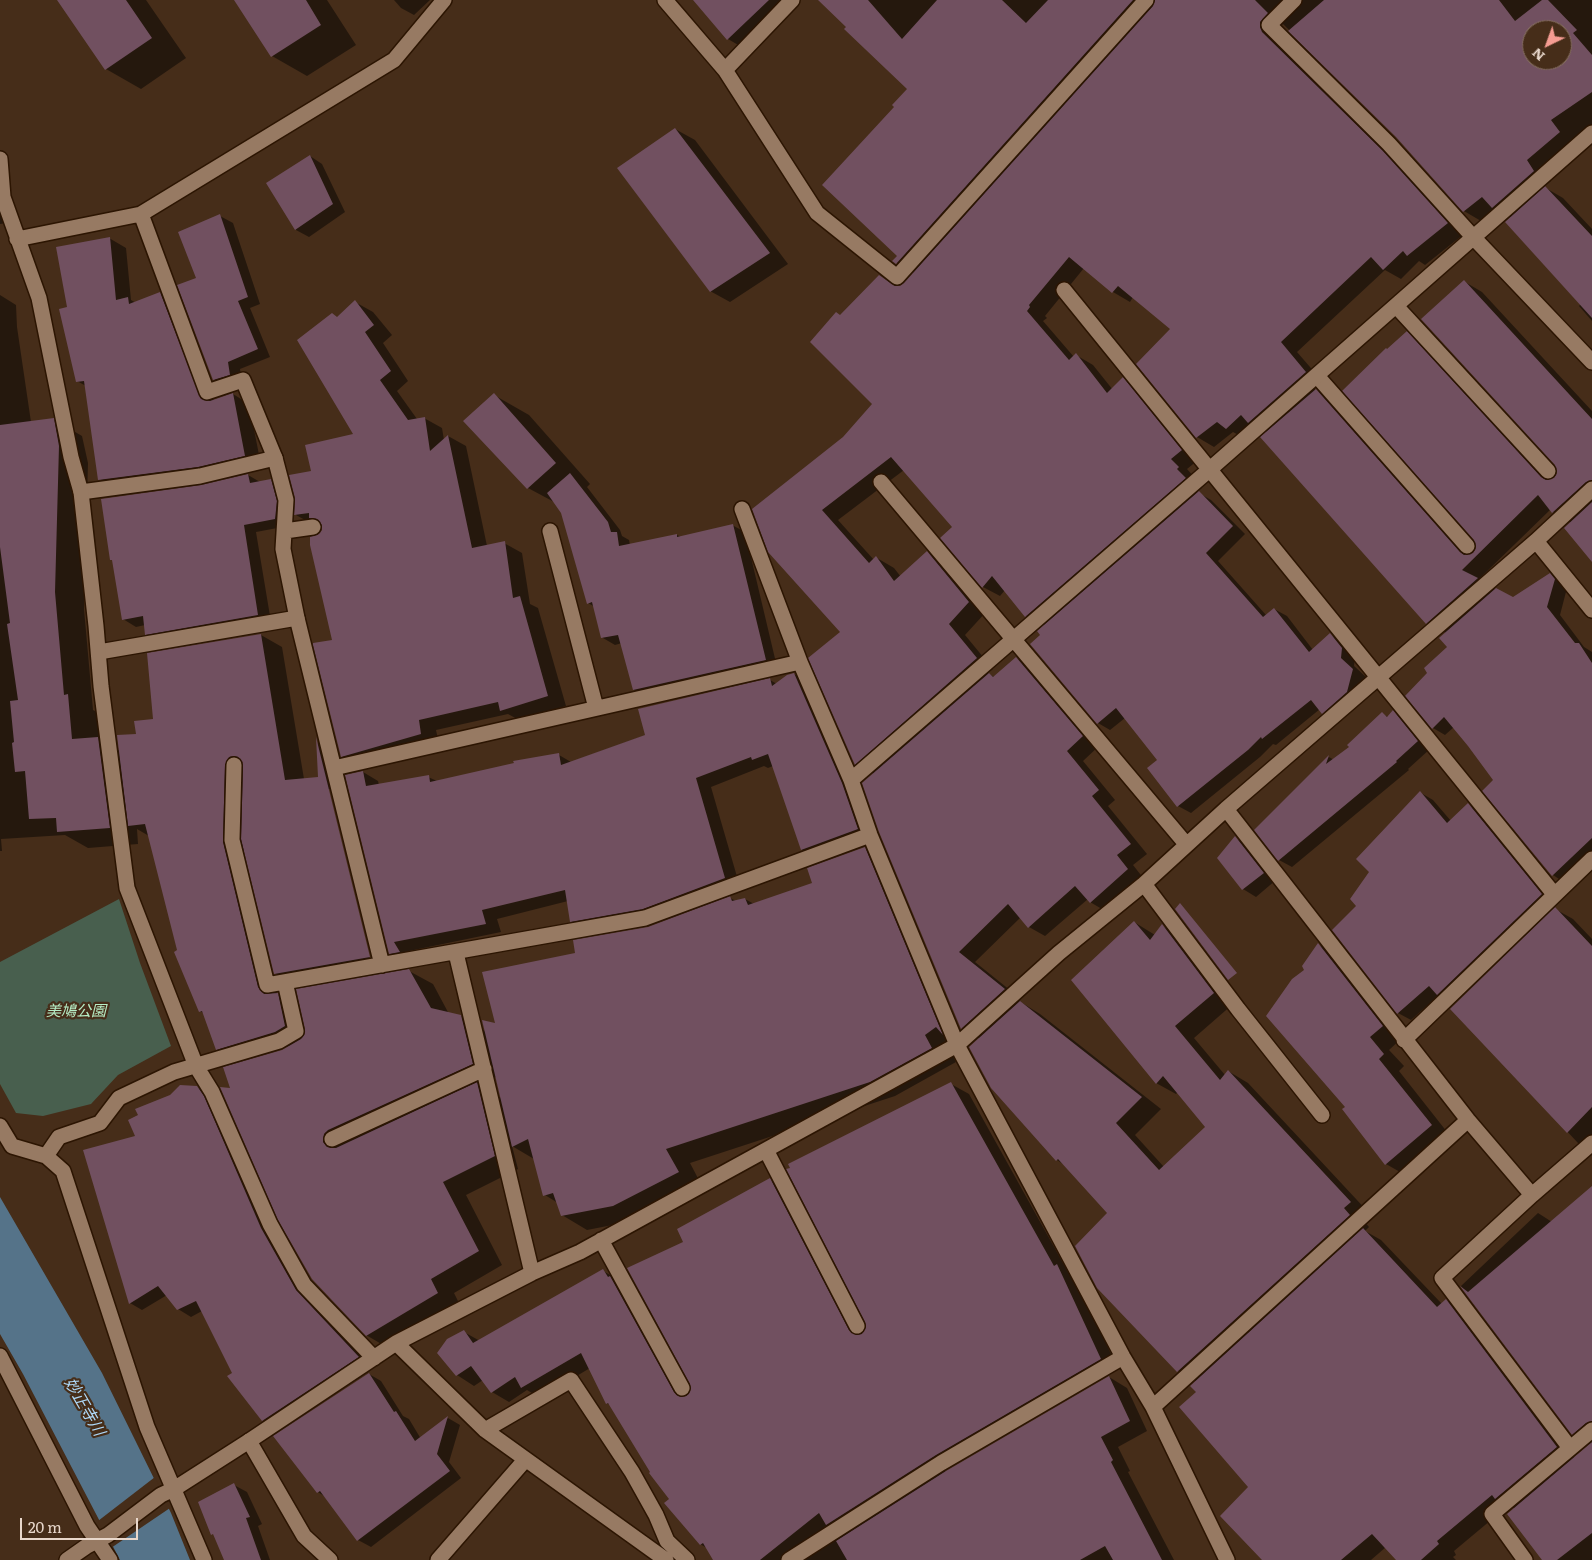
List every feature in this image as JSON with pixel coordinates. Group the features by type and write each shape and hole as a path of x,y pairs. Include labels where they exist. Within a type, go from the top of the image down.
{"street":[{"path":"17,239 142,214 394,60 444,0"},
{"path":"664,0 725,70 817,213 897,277 1146,0"},
{"path":"725,70 792,0"},
{"path":"1294,0 1269,25 1389,144 1474,238 1592,362"},
{"path":"851,780 1015,640 1592,133"},
{"path":"0,159 3,196 39,298 71,457 81,492 103,705 127,888 196,1066 212,1092 270,1224 304,1285 374,1358"},
{"path":"142,214 206,392 243,380 275,458 286,500 283,549 297,618 382,965"},
{"path":"1064,290 1554,894"},
{"path":"1396,306 1548,471"},
{"path":"1317,376 1467,546"},
{"path":"81,492 200,476 275,458"},
{"path":"880,482 1186,844"},
{"path":"67,1560 396,1343 601,1240 957,1045 1059,953 1144,884 1186,844 1536,540 1592,489"},
{"path":"742,509 800,662 851,780 870,835 957,1045 1123,1357 1153,1407 1227,1560"},
{"path":"285,531 313,527"},
{"path":"550,531 596,708"},
{"path":"1536,540 1592,610"},
{"path":"98,652 297,618"},
{"path":"334,768 800,662"},
{"path":"234,765 232,840 268,984 456,953 645,918 870,835"},
{"path":"1226,809 1404,1040 1468,1120 1532,1195"},
{"path":"1404,1040 1592,858"},
{"path":"1144,884 1238,1009 1322,1115"},
{"path":"456,953 532,1273"},
{"path":"46,1156 59,1137 100,1123 119,1098 174,1072 279,1040 296,1031 285,982"},
{"path":"332,1139 484,1070"},
{"path":"1153,1407 1468,1120"},
{"path":"0,1126 12,1146 46,1156 63,1171 168,1492 204,1560"},
{"path":"1570,1448 1442,1278 1592,1143"},
{"path":"766,1150 857,1326"},
{"path":"601,1240 682,1388"},
{"path":"396,1343 485,1430 666,1560"},
{"path":"0,1356 87,1526 103,1538 110,1560"},
{"path":"789,1560 941,1463 1123,1357"},
{"path":"485,1430 571,1380 632,1472 656,1515 667,1541 687,1560"},
{"path":"1525,1560 1492,1514 1592,1430"},
{"path":"249,1441 304,1536 330,1560"},
{"path":"438,1560 525,1460"}],"green space":[{"name":"美鳩公園","path":"119,899 140,963 171,1046 118,1075 91,1104 43,1116 16,1113 0,1084 0,962"}],"water":[{"name":"妙正寺川","path":"0,1197 102,1373 171,1513 190,1560 120,1560 23,1374 0,1334"}],"pier":[{"path":"155,1477 170,1508 111,1548 98,1521"}],"building":[{"path":"57,0 126,0 152,38 105,70"},
{"path":"234,0 306,0 321,25 271,57"},
{"path":"693,0 769,0 727,40"},
{"path":"818,0 868,0 902,39 937,0 1002,0 1026,23 1048,0 1133,0 896,264 892,261 897,256 822,185 894,107 892,105 907,89 844,29 846,27"},
{"path":"1155,0 1255,0 1268,13 1260,22 1262,32 1382,150 1448,223 1407,256 1403,251 1383,270 1371,257 1281,342 1306,372 1248,423 1241,415 1226,429 1217,422 1196,438 1136,364 1170,329 1118,286 1112,293 1069,257 1029,305 1030,307 1027,311 1069,360 1076,353 1107,393 1123,377 1182,450 1171,459 1186,478 1025,617 992,576 982,588 940,538 952,527 891,457 822,510 869,563 876,556 894,581 927,551 969,602 949,624 977,658 855,765 808,658 840,632 768,552 752,509 843,437 872,404 810,342 836,312 840,315 879,275 895,286 900,286 904,283 1153,6"},
{"path":"1324,0 1499,0 1515,21 1542,0 1548,0 1567,20 1522,20 1522,70 1572,70 1572,25 1577,30 1573,33 1592,55 1592,92 1551,120 1560,132 1527,160 1534,171 1492,208 1482,197 1463,212 1396,137 1288,31"},
{"path":"675,128 770,253 710,292 617,168"},
{"path":"310,155 333,204 295,230 266,183"},
{"path":"1545,186 1592,236 1592,318 1505,222"},
{"path":"220,214 248,297 238,301 258,349 228,362 230,375 213,380 177,285 196,278 178,232"},
{"path":"110,237 116,300 128,297 129,304 160,292 201,399 210,401 233,393 245,456 198,467 98,480 84,381 76,382 59,309 67,307 56,247"},
{"path":"1464,280 1592,419 1592,480 1586,482 1552,513 1538,495 1462,570 1478,578 1426,624 1260,437 1316,389 1460,552 1464,555 1473,553 1476,548 1474,540 1342,391 1386,348 1407,331 1541,477 1546,480 1554,478 1557,473 1555,465 1421,319"},
{"path":"355,300 374,325 365,332 391,371 380,380 408,420 425,417 430,451 448,435 472,548 505,541 513,598 520,596 548,696 500,711 498,702 419,720 421,734 341,757 313,645 313,643 332,640 310,545 310,537 319,534 322,530 322,525 317,519 309,518 309,513 294,515 295,498 289,475 311,471 305,445 353,434 297,340 332,313 337,317"},
{"path":"494,393 556,463 527,489 463,421"},
{"path":"54,418 59,446 55,592 64,695 68,694 72,739 98,737 110,828 57,832 56,818 29,819 25,771 15,772 10,701 18,700 7,624 10,623 0,547 0,425"},
{"path":"570,473 608,522 611,532 617,532 619,546 677,534 677,537 733,524 766,660 633,690 618,635 601,638 592,602 587,604 561,513 547,493"},
{"path":"248,474 250,483 271,479 277,501 275,519 244,525 258,615 145,635 143,616 122,620 112,560 110,560 101,499 201,485"},
{"path":"1199,491 1233,526 1206,553 1263,617 1274,608 1309,652 1330,633 1342,648 1341,658 1353,669 1347,692 1322,714 1311,700 1262,739 1261,737 1248,750 1177,807 1147,768 1157,760 1116,708 1097,724 1030,644 1040,635 1037,631"},
{"path":"1592,502 1592,562 1564,528"},
{"path":"1550,573 1555,579 1547,607 1575,643 1579,643 1592,663 1592,838 1552,876 1482,791 1493,780 1468,746 1444,717 1432,729 1405,696 1427,673 1424,668 1447,647 1439,638 1496,588 1513,597"},
{"path":"261,634 285,780 318,777 316,737 370,957 274,974 241,839 243,765 238,757 229,757 225,765 223,842 258,987 264,994 278,993 285,1026 275,1032 216,1050 202,1011 199,1012 174,952 177,950 145,824 128,826 117,735 136,734 134,721 153,719 147,653"},
{"path":"1016,657 1083,736 1067,751 1099,790 1092,796 1131,844 1117,855 1128,869 1090,903 1075,886 1028,928 1008,904 959,952 1005,989 961,1029 879,832 862,783 989,673 993,677"},
{"path":"794,673 842,783 858,829 801,850 768,754 752,760 751,757 696,778 725,878 643,909 570,922 565,890 482,910 486,924 394,942 400,952 389,954 345,775 363,771 366,786 429,775 430,782 514,763 513,761 559,753 561,765 645,735 638,709 770,678 772,686 787,675"},
{"path":"1393,710 1418,741 1397,762 1278,861 1254,830 1329,755 1326,764 1349,747 1347,745 1382,712 1387,717"},
{"path":"1420,791 1447,823 1468,803 1542,894 1437,995 1429,986 1397,1014 1332,930 1356,906 1350,899 1369,872 1356,859"},
{"path":"1235,836 1264,873 1242,890 1217,858"},
{"path":"865,847 943,1035 936,1027 925,1035 932,1048 870,1082 666,1149 679,1172 613,1206 561,1216 553,1193 543,1196 528,1139 512,1147 482,1020 495,1023 482,972 575,953 573,940 648,927 730,896 732,901 745,898 748,905 812,883 807,868"},
{"path":"1180,903 1237,973 1228,980 1175,909"},
{"path":"1555,907 1592,946 1592,1107 1567,1133 1450,1009"},
{"path":"1134,921 1150,940 1162,924 1214,993 1175,1026 1220,1080 1228,1070 1351,1202 1344,1208 1350,1215 1177,1372 1097,1288 1075,1246 1107,1213 1058,1159 1056,1161 991,1088 969,1047 1020,1001 1142,1097 1116,1123 1159,1170 1205,1127 1163,1076 1156,1084 1071,980"},
{"path":"1318,943 1383,1026 1370,1037 1384,1054 1379,1059 1432,1125 1385,1165 1342,1109 1345,1107 1266,1016 1292,979 1304,970 1302,966"},
{"path":"409,969 431,1008 461,1015 473,1064 328,1130 324,1134 323,1142 327,1147 336,1148 477,1082 495,1156 443,1182 479,1251 431,1279 438,1293 366,1336 312,1279 278,1220 220,1087 230,1088 223,1067 282,1050 301,1039 305,1029 296,989"},
{"path":"951,1082 1054,1266 1057,1264 1101,1359 936,1455 826,1525 819,1513 760,1560 713,1560 703,1543 700,1545 664,1503 669,1499 649,1473 608,1403 606,1404 581,1353 521,1388 515,1377 491,1393 471,1366 456,1376 437,1353 447,1339 464,1330 473,1343 603,1269 608,1277 610,1276 674,1392 678,1396 686,1396 690,1392 690,1384 627,1268 683,1242 677,1229 770,1178 849,1330 856,1335 862,1334 866,1327 865,1322 786,1169 790,1168 788,1164"},
{"path":"180,1085 197,1086 204,1096 261,1228 296,1290 359,1357 262,1421 227,1376 232,1373 196,1301 177,1310 158,1286 129,1304 83,1150 135,1136 128,1120 138,1115 135,1109 170,1095"},
{"path":"1592,1186 1592,1421 1586,1423 1572,1435 1460,1286 1468,1292"},
{"path":"1363,1228 1437,1307 1446,1299 1557,1447 1495,1499 1492,1495 1437,1541 1439,1544 1421,1560 1396,1560 1372,1534 1341,1560 1262,1560 1220,1516 1248,1487 1179,1407 1196,1392 1190,1386"},
{"path":"369,1373 415,1441 448,1416 437,1454 450,1471 357,1541 320,1491 317,1493 273,1436"},
{"path":"1109,1376 1130,1421 1101,1437 1113,1460 1111,1462 1162,1560 1113,1560 1105,1546 1080,1560 847,1560 836,1541 946,1471"},
{"path":"1592,1442 1592,1533 1557,1560 1542,1560 1507,1514"},
{"path":"234,1483 250,1517 246,1518 261,1560 224,1560 213,1534 211,1535 198,1502"}]}
